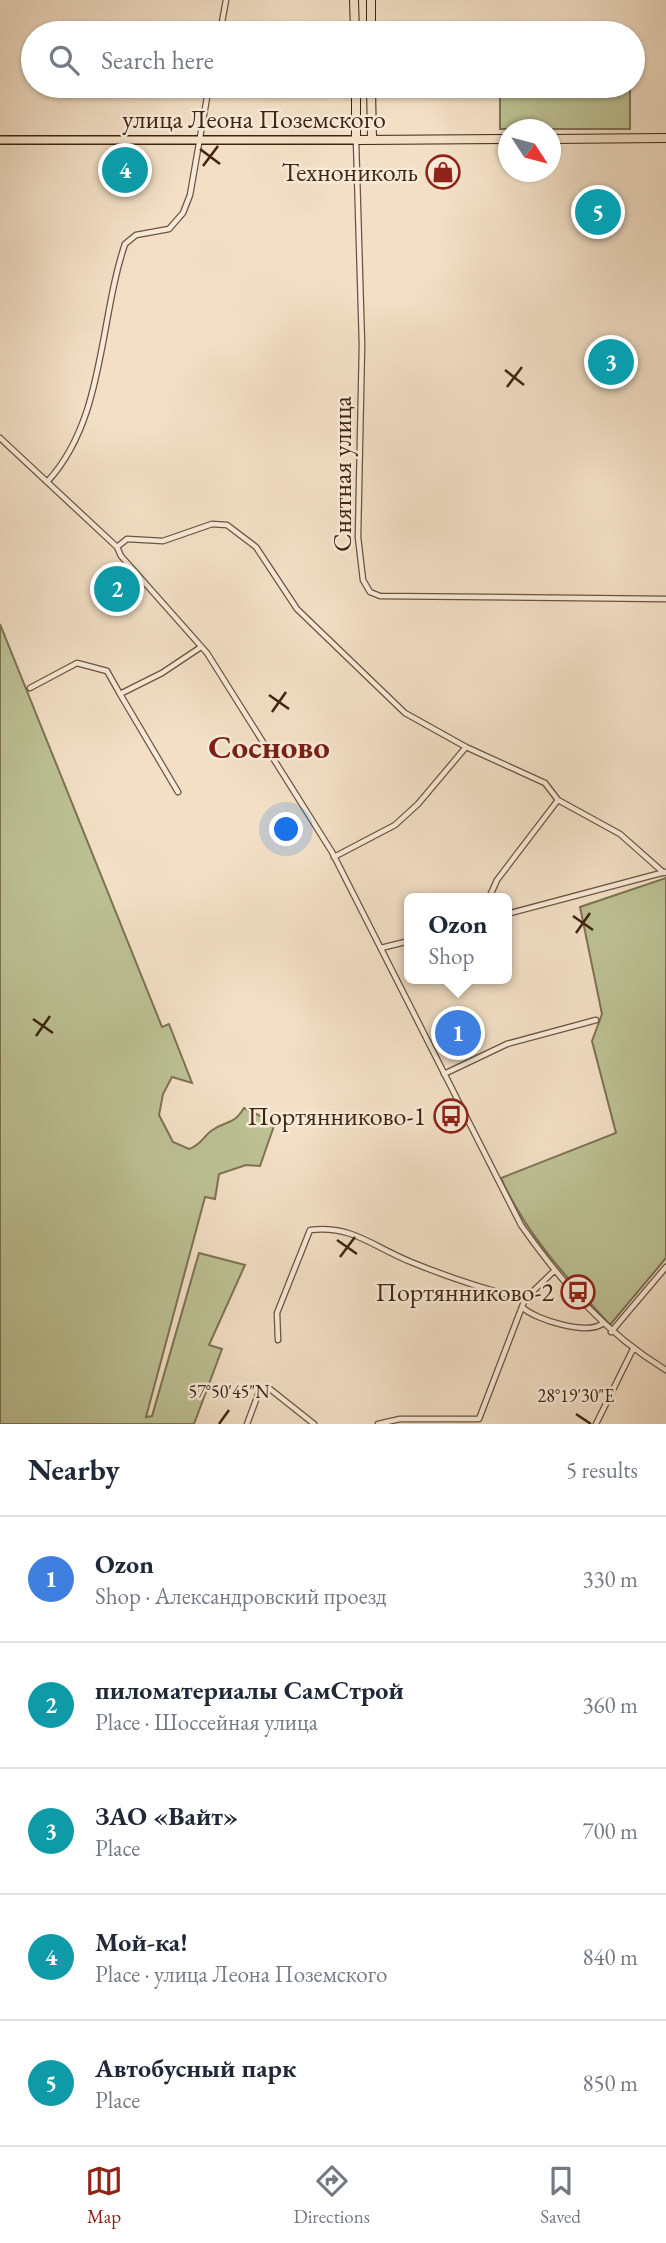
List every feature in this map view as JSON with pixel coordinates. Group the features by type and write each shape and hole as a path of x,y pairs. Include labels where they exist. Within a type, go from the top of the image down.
{"highway":[{"path":"354,0 355,21"},
{"path":"371,0 371,21"},
{"path":"356,98 356,140"},
{"path":"371,98 372,140"},
{"path":"561,139 666,138"},
{"name":"улица Леона Поземского","path":"356,140 498,139"}],"main road":[{"name":"улица Леона Поземского","path":"0,140 356,140"}],"street":[{"path":"222,21 226,0"},
{"path":"47,482 65,460 84,417 125,244 136,235 169,229 183,213 190,195 207,98"},
{"name":"Снятная улица","path":"356,140 362,345 358,537 366,587 380,596 666,599"},
{"path":"0,438 117,547 121,556 201,647 267,746 334,857 521,1225 554,1271 602,1324 633,1349 666,1370"},
{"path":"117,547 127,539 163,541 212,524 227,525 256,547 297,609 405,713 466,747 545,783 558,800 620,834 665,872"},
{"path":"120,694 162,673 201,647"},
{"path":"30,688 77,663 107,671 177,792"},
{"path":"334,857 395,825 418,804 466,747"},
{"path":"492,893 501,875 558,800"},
{"path":"512,913 665,872"},
{"path":"382,948 404,942"},
{"path":"444,1074 507,1044 596,1020"},
{"path":"278,1340 277,1312 310,1230 345,1230 412,1263 482,1289 525,1299"},
{"path":"611,1332 666,1267"},
{"path":"378,1424 400,1419 478,1419 525,1299 554,1271"},
{"path":"523,1308 567,1326 585,1329 602,1324"},
{"path":"596,1424 633,1349"},
{"path":"247,1424 259,1392 270,1389 314,1424"}],"green space":[{"path":"500,98 630,98 630,129 561,129 561,119 500,119"},
{"path":"0,624 162,1027 169,1024 192,1083 172,1077 163,1094 159,1115 173,1142 189,1149 211,1131 236,1118 244,1108 275,1123 260,1166 246,1165 219,1174 215,1199 205,1197 146,1417 152,1416 199,1253 245,1265 209,1345 222,1349 194,1424 0,1424"},
{"path":"666,878 666,1258 610,1325 536,1238 501,1178 616,1133 592,1041 602,1014 580,907"}],"place":[{"name":"Мой-ка!","path":"125,170"},
{"name":"Технониколь","path":"443,172"},
{"name":"Автобусный парк","path":"598,212"},
{"name":"ЗАО «Вайт»","path":"611,362"},
{"name":"пиломатериалы СамСтрой","path":"117,589"},
{"name":"Ozon","path":"458,1033"},
{"name":"Портянниково-1","path":"451,1116"},
{"name":"Портянниково-2","path":"578,1292"}],"district":[{"name":"Сосново","path":"269,746"}]}
